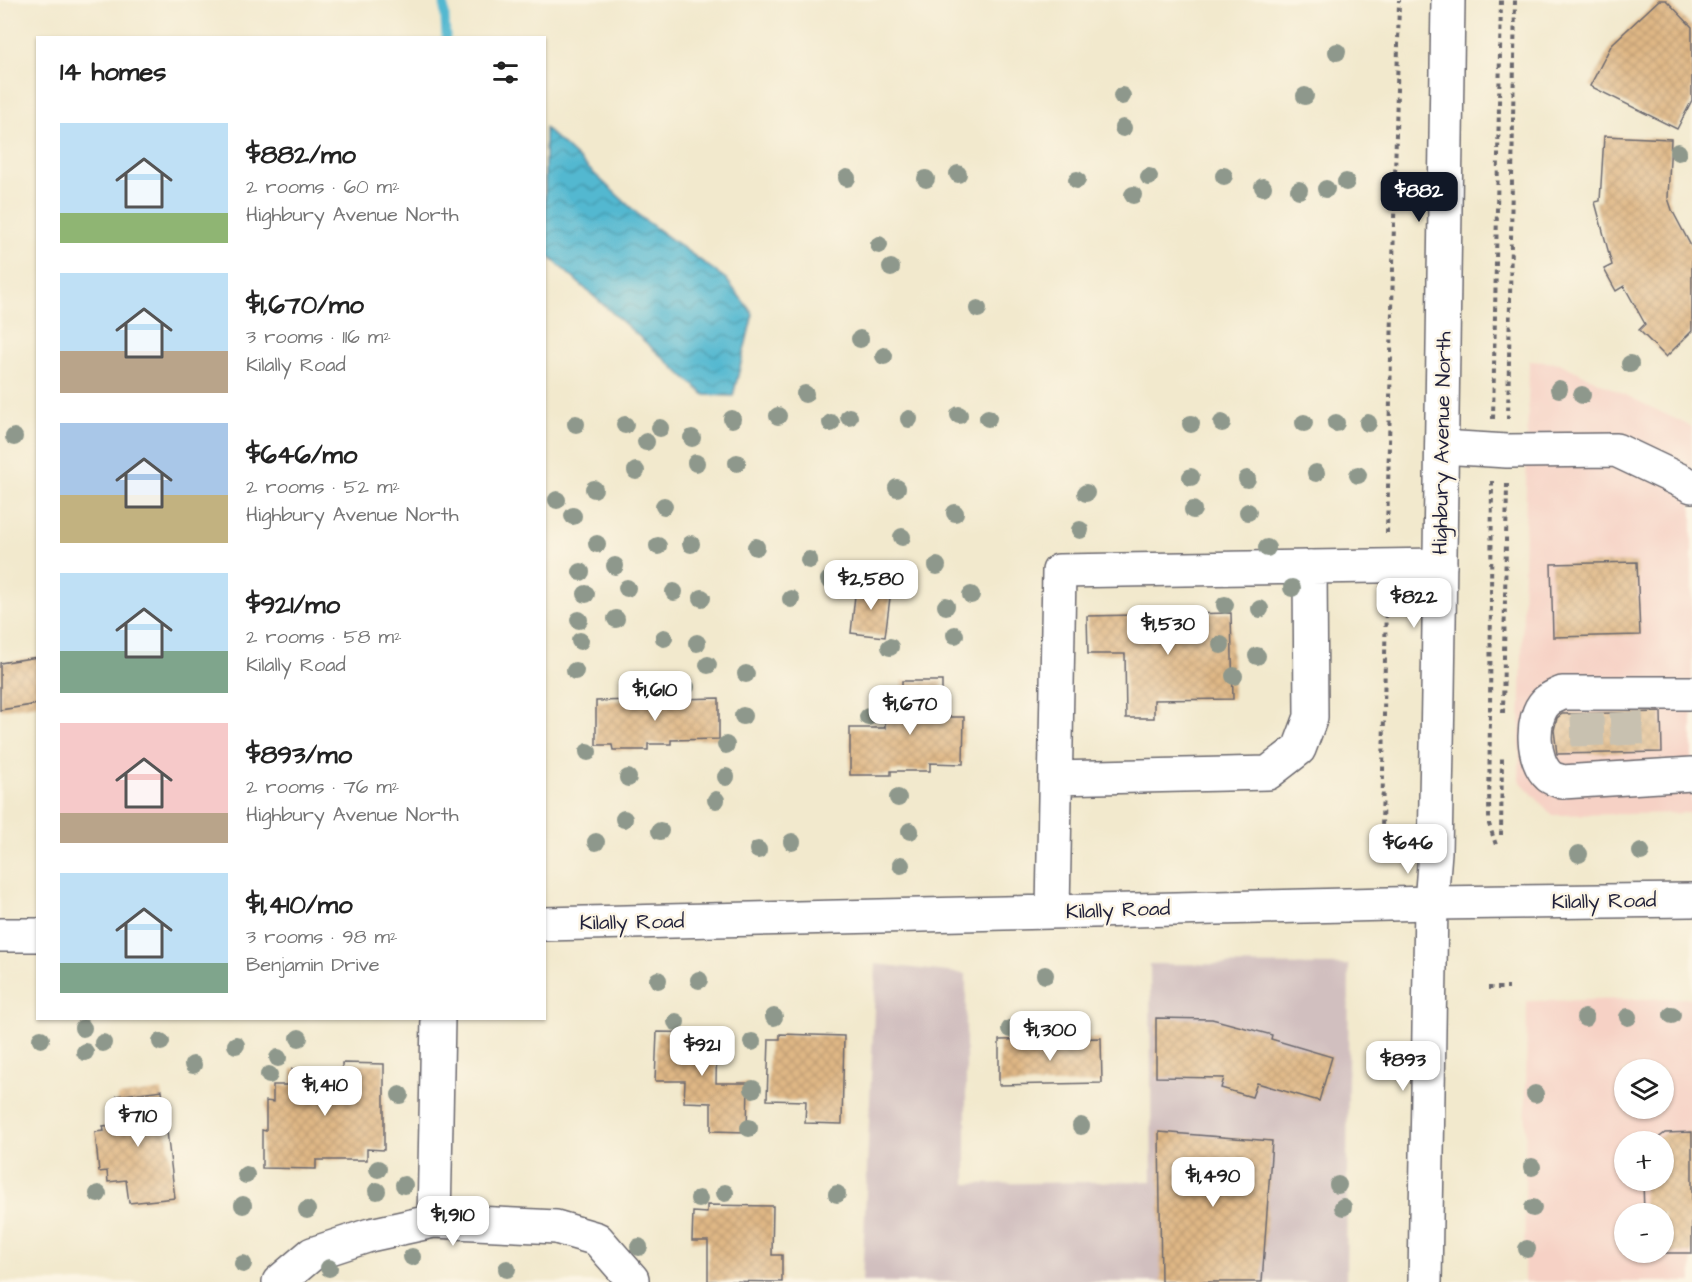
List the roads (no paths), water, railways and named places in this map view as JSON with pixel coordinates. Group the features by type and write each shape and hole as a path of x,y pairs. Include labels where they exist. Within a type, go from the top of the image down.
{"street":[{"name":"Highbury Avenue North","path":"1425,1282 1431,903 1435,852 1448,0"},
{"path":"1442,447 1507,451 1616,450 1692,486"},
{"path":"1053,912 1059,571 1440,565"},
{"path":"1055,778 1268,773 1299,749 1311,717 1310,567"},
{"path":"1692,693 1626,702 1586,703 1562,693 1546,701 1538,716 1535,738 1537,758 1549,776 1562,782 1589,767 1630,765 1692,774"},
{"name":"Kilally Road","path":"546,924 1431,903 1692,900"},
{"path":"0,935 36,935"},
{"path":"434,1221 438,1020"},
{"path":"279,1282 312,1254 370,1235 434,1221 556,1227 597,1239 632,1279 632,1282"}],"water":[{"path":"546,129 642,218 726,279 753,314 733,396 705,395 546,254"}],"waterway":[{"path":"444,0 446,36"}],"tunnel":[{"path":"1626,712 1628,753"},
{"path":"1587,713 1588,754"}]}
